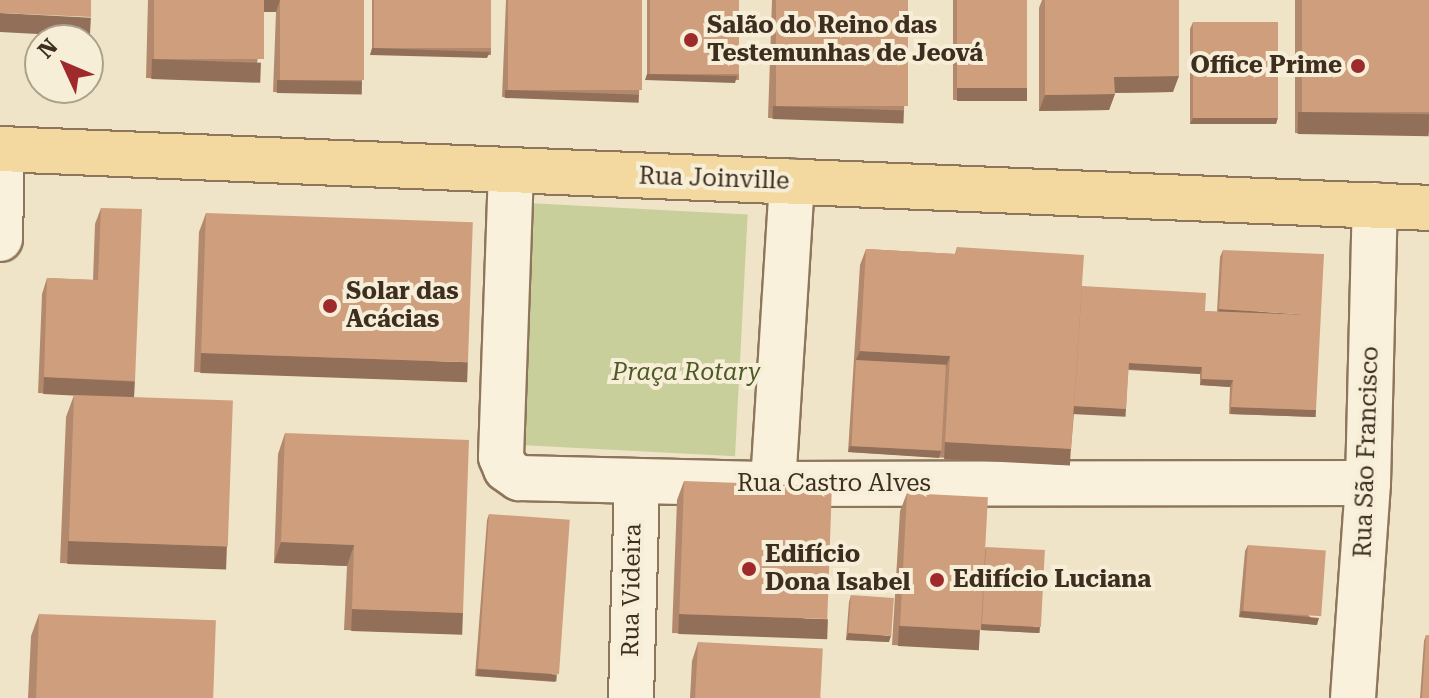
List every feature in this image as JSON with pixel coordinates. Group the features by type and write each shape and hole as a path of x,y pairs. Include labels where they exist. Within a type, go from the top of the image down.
{"main road":[{"name":"Rua Joinville","path":"1,149 1429,208"}],"street":[{"path":"0,239 1,149"},
{"name":"Rua Castro Alves","path":"511,170 501,457 506,469 519,478 773,484 1368,483"},
{"path":"773,484 792,182"},
{"name":"Rua São Francisco","path":"1353,698 1368,483 1375,205"},
{"name":"Rua Videira","path":"631,698 637,482"}],"green space":[{"name":"Praça Rotary","path":"528,203 748,215 735,456 515,445"}],"building":[{"path":"0,0 91,0 91,17 0,13"},
{"path":"154,0 264,0 264,59 154,59"},
{"path":"280,0 364,0 364,80 280,80"},
{"path":"374,0 491,0 491,48 374,48"},
{"path":"508,0 642,0 642,90 508,90"},
{"name":"Salão do Reino das Testemunhas de Jeová","path":"650,0 739,0 739,74 650,74"},
{"path":"776,0 908,0 908,106 776,106"},
{"path":"957,0 1027,0 1027,88 957,88"},
{"path":"1045,0 1179,0 1179,76 1114,77 1115,94 1045,95"},
{"name":"Office Prime","path":"1302,0 1429,0 1429,112 1302,112"},
{"path":"1193,22 1278,22 1278,118 1193,118"},
{"path":"101,208 142,209 135,381 44,377 47,278 98,280"},
{"name":"Solar das Acácias","path":"206,213 473,222 468,362 201,353"},
{"path":"957,247 1084,255 1071,449 945,442 950,356 860,351 866,249 956,254"},
{"path":"1223,250 1324,254 1316,410 1231,407 1233,380 1202,379 1202,367 1129,363 1126,409 1074,406 1082,286 1206,293 1205,311 1311,315 1219,309"},
{"path":"856,360 946,365 941,451 851,446"},
{"path":"74,395 233,401 228,546 69,541"},
{"path":"285,433 469,440 463,613 352,609 354,545 281,542"},
{"name":"Edifício Dona Isabel","path":"684,481 832,486 827,619 679,614"},
{"name":"Edifício Luciana","path":"907,493 988,497 981,630 900,626"},
{"path":"489,514 570,520 559,674 478,669"},
{"path":"1248,545 1326,550 1321,616 1243,611"},
{"path":"986,547 1045,550 1041,627 982,624"},
{"path":"851,595 894,598 891,636 848,633"},
{"path":"39,614 216,620 213,698 36,698"},
{"path":"1426,635 1429,635 1429,698 1422,698"},
{"path":"698,642 823,649 820,698 695,698"}],"place":[{"name":"Salão do Reino das Testemunhas de Jeová","path":"691,40"},
{"name":"Office Prime","path":"1358,66"},
{"name":"Solar das Acácias","path":"330,306"},
{"name":"Edifício Dona Isabel","path":"749,569"},
{"name":"Edifício Luciana","path":"937,580"}]}
